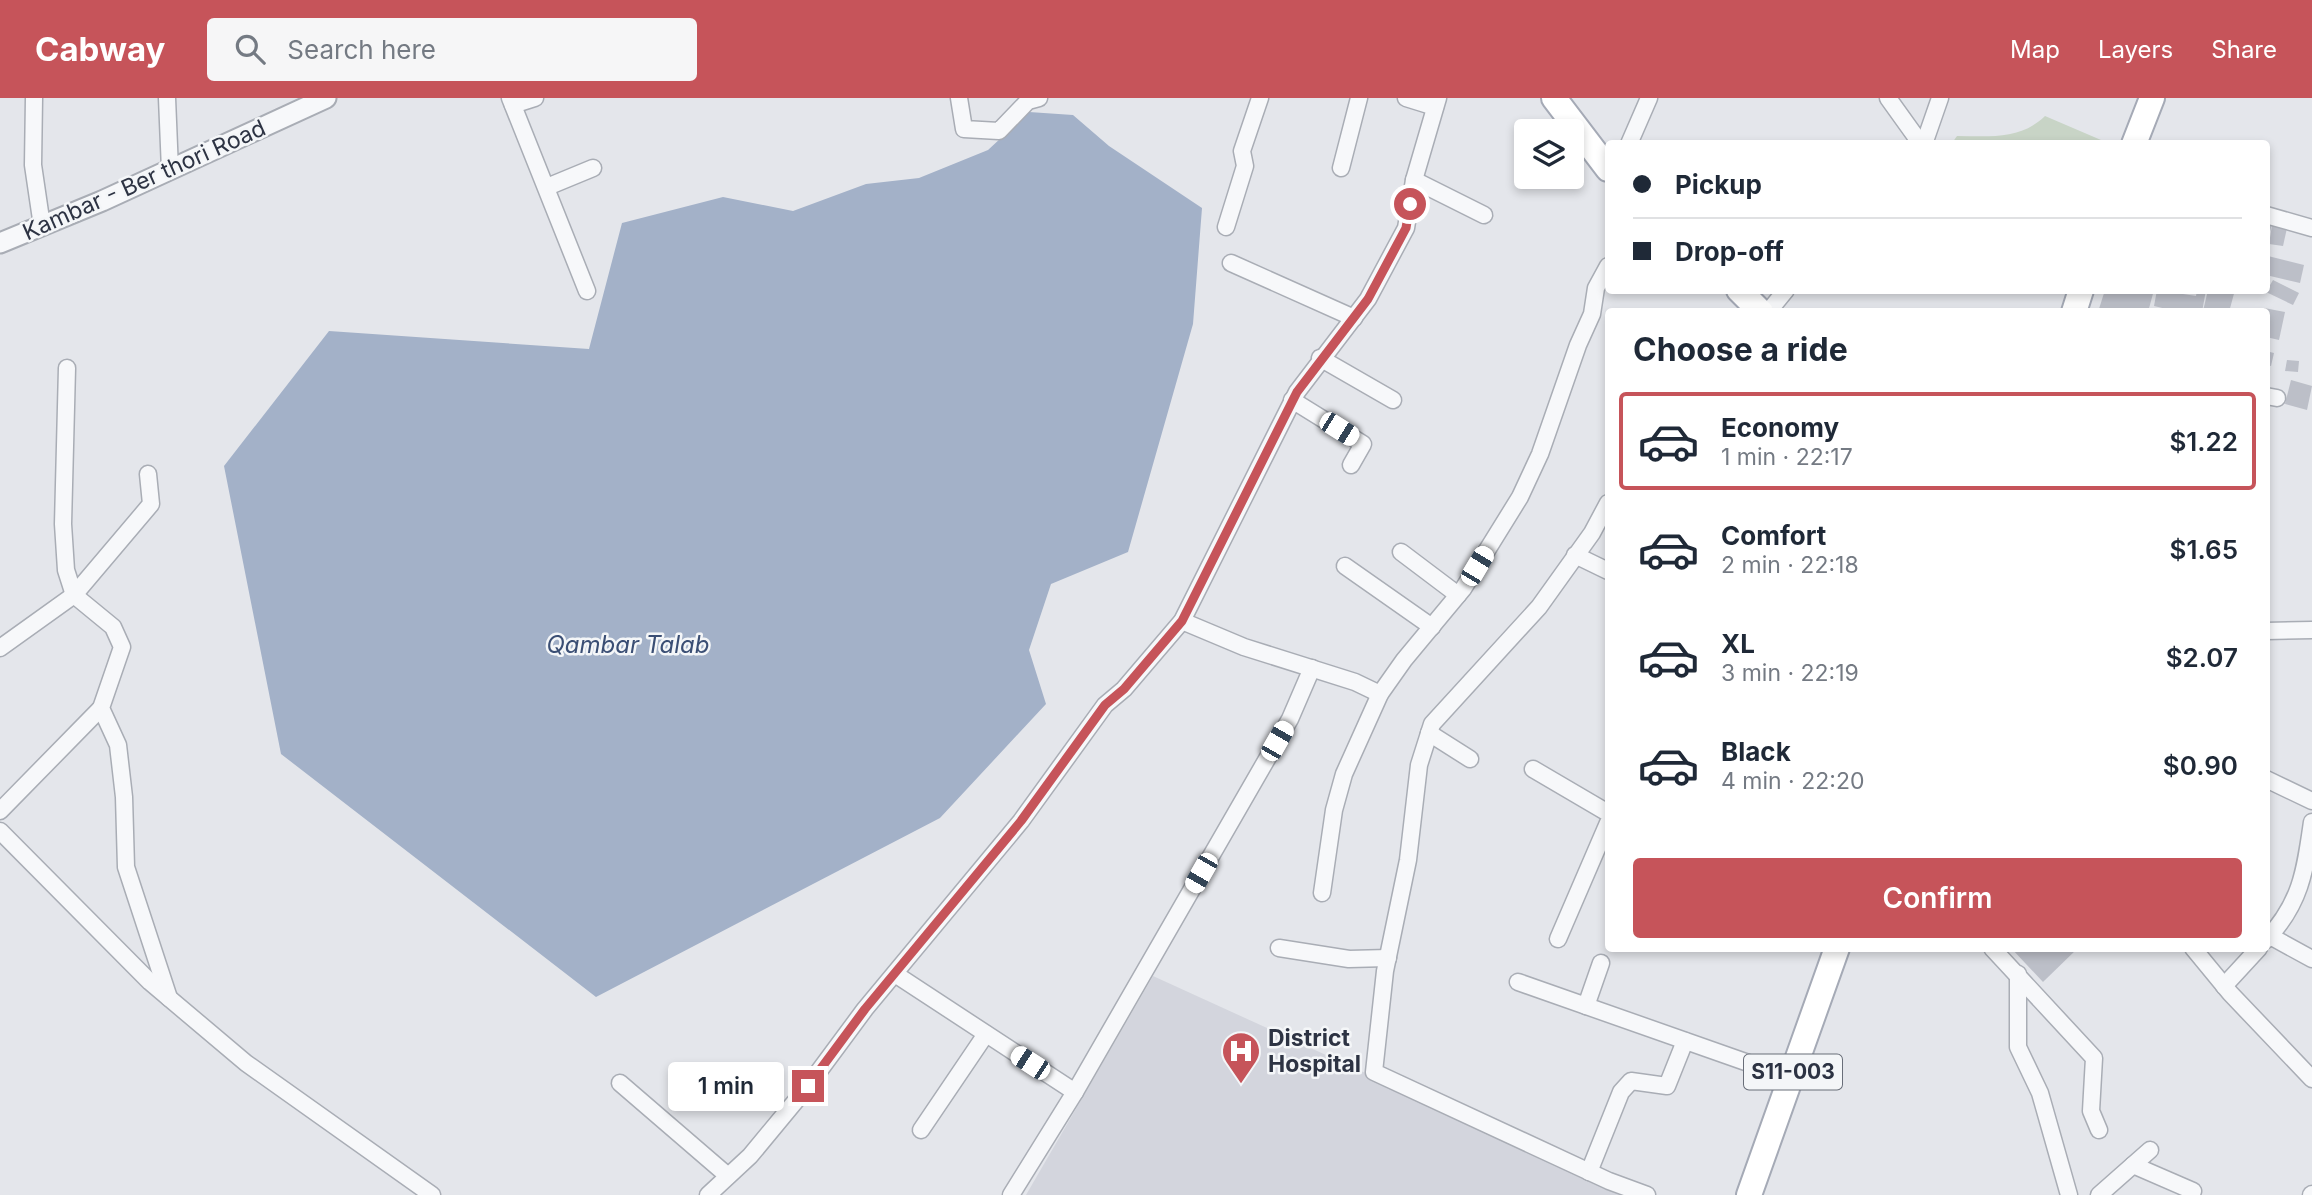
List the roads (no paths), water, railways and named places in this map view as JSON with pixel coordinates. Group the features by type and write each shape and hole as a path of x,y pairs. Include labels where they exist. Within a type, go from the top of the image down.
{"main road":[{"path":"1554,98 1605,165"},
{"path":"2136,140 2152,98"},
{"name":"S11-003","path":"1749,1195 1836,952"},
{"name":"S11-003","path":"1767,1195 1853,952"}],"street":[{"path":"34,98 33,165 42,226"},
{"path":"167,98 170,170"},
{"name":"Kambar - Ber thori Road","path":"0,243 170,170 326,98"},
{"path":"535,98 511,102 587,291"},
{"path":"959,98 964,129 999,131 1028,101 1039,98"},
{"path":"1226,227 1245,166 1242,151 1260,98"},
{"path":"1341,168 1359,98"},
{"path":"708,1195 750,1156 800,1096 895,974 1021,821 1105,705 1124,689 1182,621 1292,400 1320,358 1354,318 1406,228 1414,180 1437,102 1406,98"},
{"path":"1631,140 1649,98"},
{"path":"1888,98 1920,140"},
{"path":"1924,140 1940,98"},
{"path":"547,187 593,168"},
{"path":"1414,180 1484,215"},
{"path":"2270,216 2312,228"},
{"path":"1231,263 1354,318"},
{"path":"1322,893 1334,810 1344,774 1380,694 1458,595 1520,496 1541,454 1578,345 1592,314 1596,288 1605,272"},
{"path":"1753,306 1778,294"},
{"path":"1320,358 1393,400"},
{"path":"0,811 101,708 122,647 113,627 74,595 66,570 63,524 67,368"},
{"path":"1292,400 1363,444 1350,465"},
{"path":"0,648 74,595 151,504 148,474"},
{"path":"1605,508 1539,607 1432,724 1419,765 1408,860 1388,958 1374,1072 1588,1172 1647,1195"},
{"path":"1401,552 1458,595"},
{"path":"1574,555 1605,570"},
{"path":"1345,566 1432,627"},
{"path":"1182,621 1244,647 1312,668 1380,694"},
{"path":"2270,631 2312,630"},
{"path":"1011,1195 1075,1092 1290,719 1312,668"},
{"path":"101,708 118,745 124,797 126,867 169,998"},
{"path":"1429,733 1469,759"},
{"path":"1533,769 1605,811"},
{"path":"2270,781 2312,801"},
{"path":"2270,936 2292,908 2302,885 2312,822"},
{"path":"1558,939 1605,830"},
{"path":"0,831 169,998 246,1063 432,1195"},
{"path":"2270,944 2312,959"},
{"path":"1279,948 1349,959 1388,958"},
{"path":"1996,952 2094,1058 2091,1111 2099,1130"},
{"path":"2196,952 2224,986 2312,1079"},
{"path":"2224,986 2256,952"},
{"path":"1586,1006 1601,963"},
{"path":"895,974 1075,1092"},
{"path":"2018,974 2018,1047 2040,1093 2069,1195"},
{"path":"1518,982 1791,1078"},
{"path":"921,1130 986,1034"},
{"path":"1588,1172 1622,1091 1631,1080 1667,1086 1685,1041"},
{"path":"620,1083 728,1176"},
{"path":"2099,1195 2151,1150"},
{"path":"2133,1165 2193,1191"}],"water":[{"name":"Qambar Talab","path":"1029,112 1073,115 1109,146 1202,208 1193,324 1128,552 1051,584 1029,650 1046,704 940,818 596,997 281,754 224,466 329,331 589,349 622,223 723,197 793,211 866,184 919,178 988,150"}],"place":[{"name":"District Hospital","path":"1241,1085"}]}
